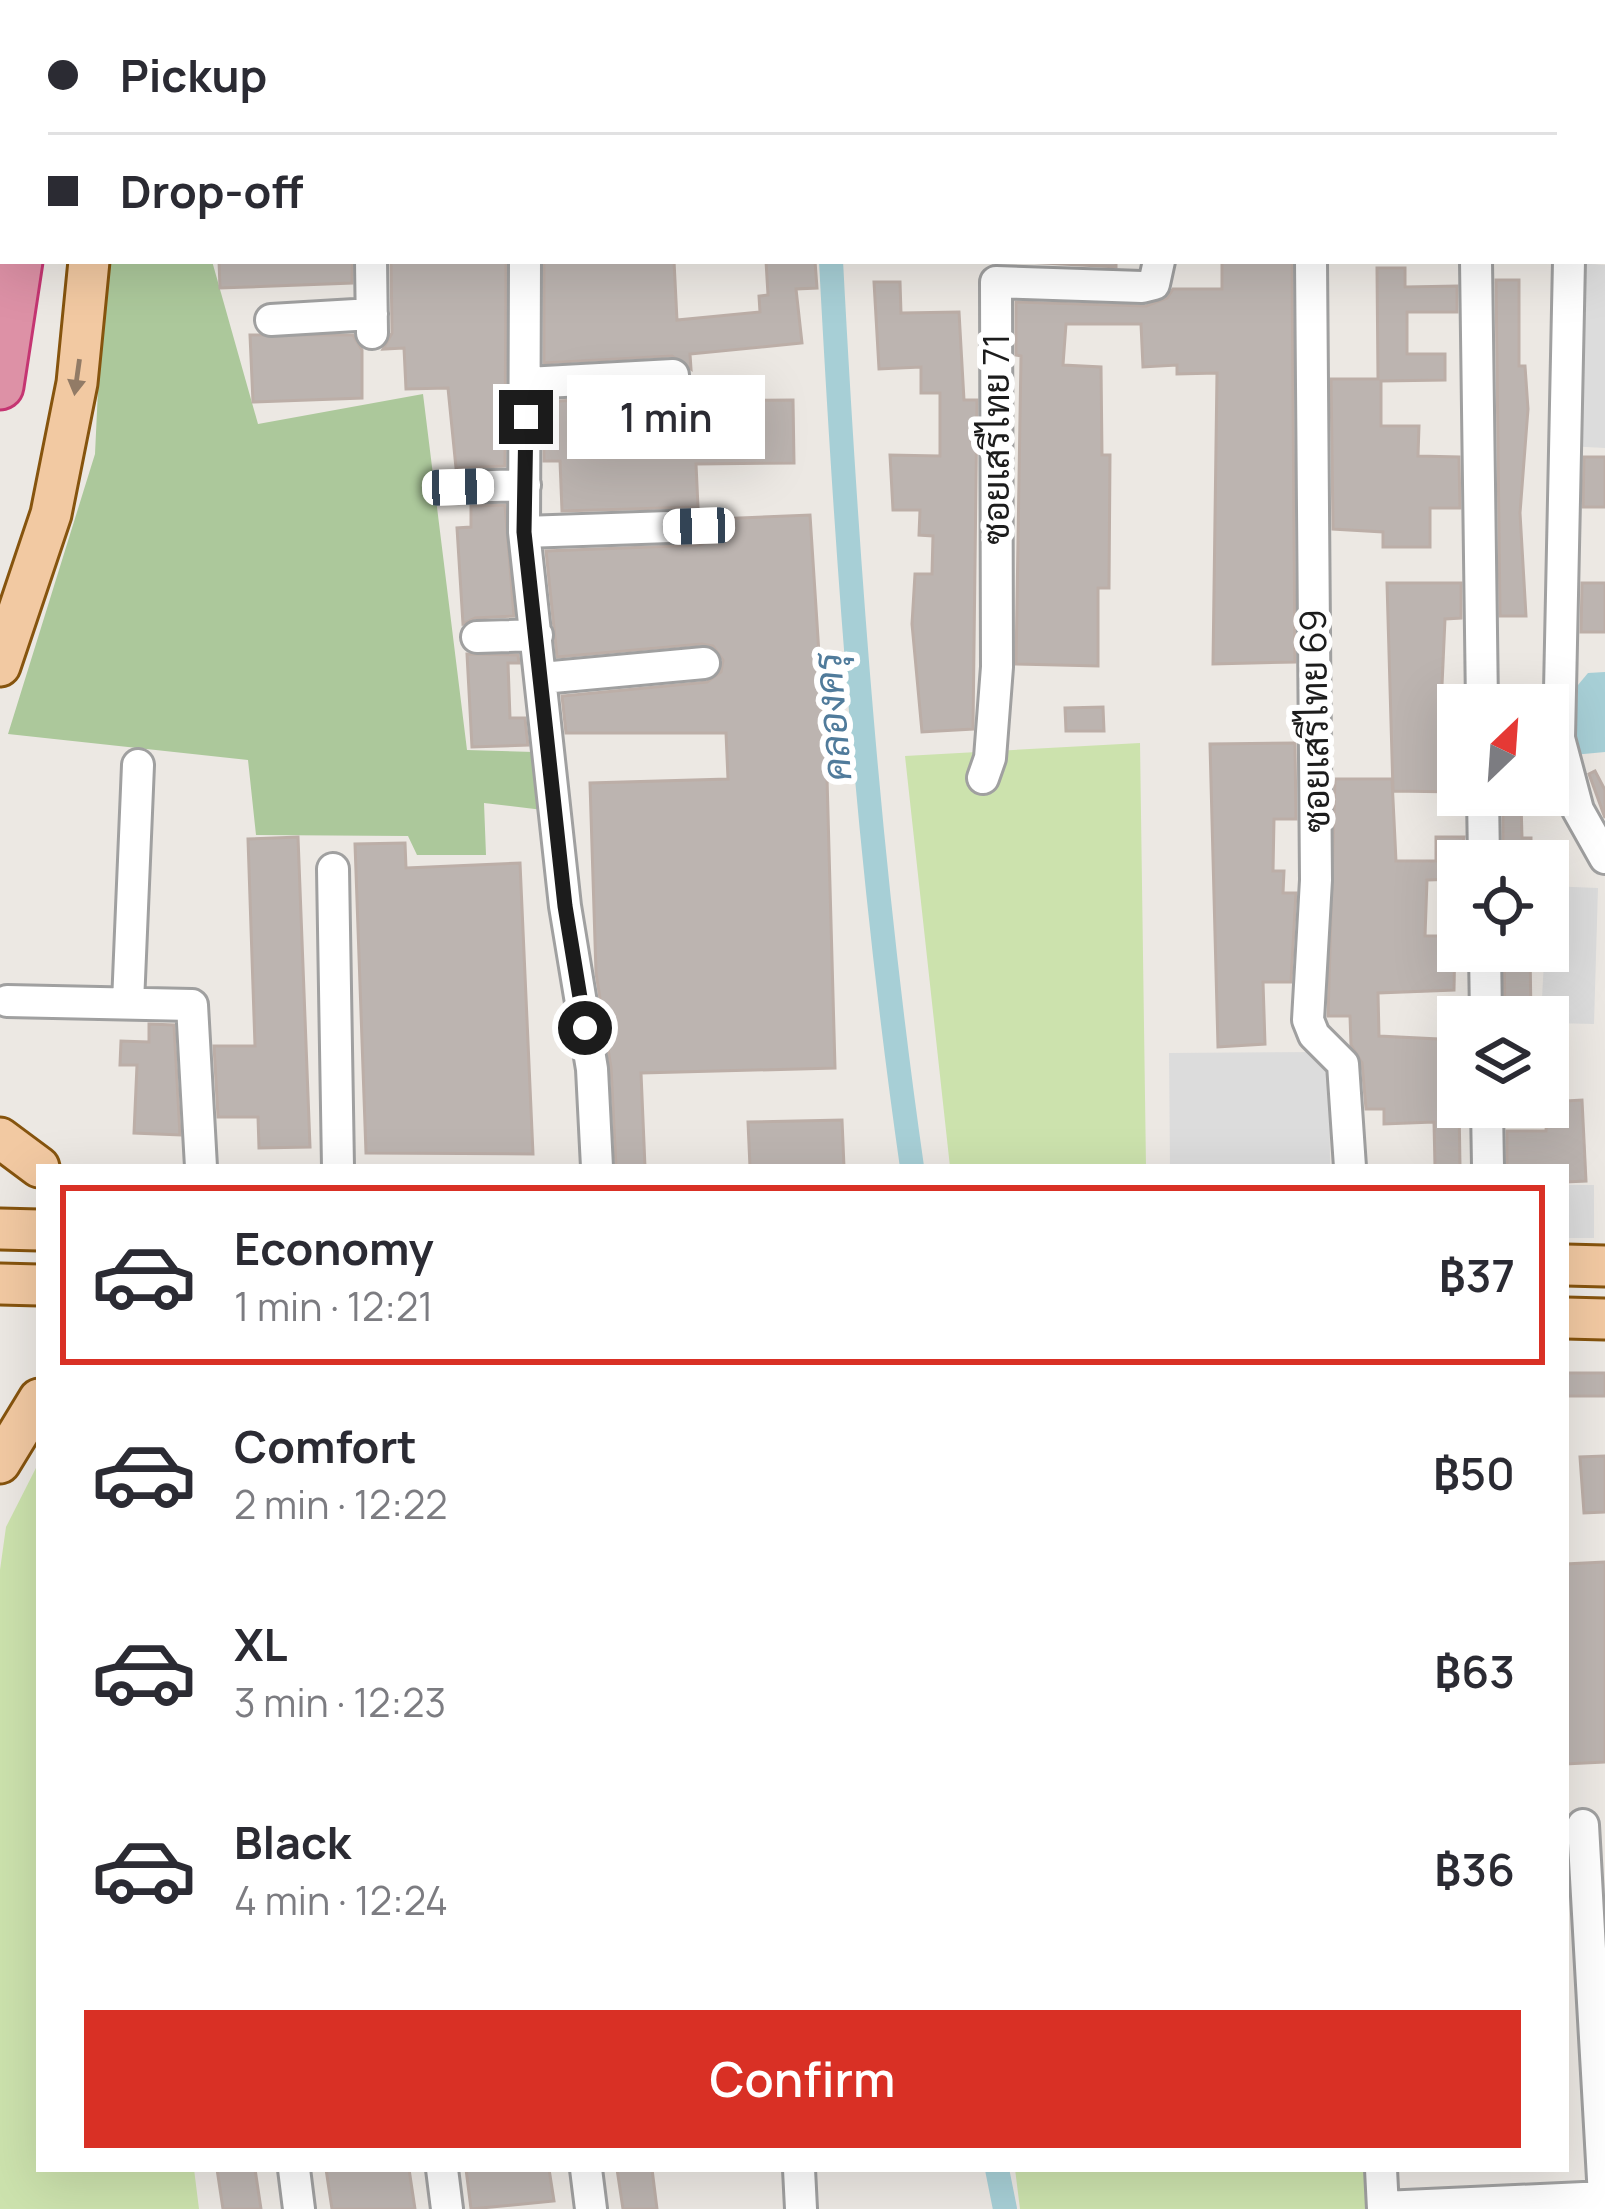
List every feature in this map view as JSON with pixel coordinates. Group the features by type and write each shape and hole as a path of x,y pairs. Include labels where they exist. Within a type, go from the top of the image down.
{"highway":[{"path":"0,386 19,264"}],"main road":[{"path":"0,667 51,514 77,383 89,264"},
{"path":"0,1138 36,1165"},
{"path":"0,1229 36,1230"},
{"path":"1569,1265 1605,1266"},
{"path":"0,1284 36,1285"},
{"path":"1569,1318 1605,1318"},
{"path":"0,1463 36,1404"}],"street":[{"path":"272,320 372,325 371,264"},
{"path":"525,264 524,532 565,906 592,1069 597,1164"},
{"name":"ซอยเสรีไทย 71","path":"983,778 990,758 997,667 996,282 1142,287 1154,284 1158,264"},
{"name":"ซอยเสรีไทย 69","path":"1311,264 1316,880 1308,1020 1314,1035 1343,1064 1350,1164"},
{"path":"1476,264 1465,514 1480,684"},
{"path":"1569,264 1559,738 1578,810 1605,858"},
{"path":"526,383 673,375"},
{"path":"458,487 525,485"},
{"path":"524,532 699,526"},
{"path":"477,637 537,635"},
{"path":"542,678 704,664"},
{"path":"128,1004 138,765"},
{"path":"333,869 338,1164"},
{"path":"7,1000 192,1005 201,1164"},
{"path":"1487,1128 1488,1164"},
{"path":"1381,2172 1383,2208 1605,2197 1599,1957 1583,1825"},
{"path":"294,2172 299,2209"},
{"path":"442,2172 447,2209"},
{"path":"586,2172 590,2209"},
{"path":"799,2172 801,2209"}],"green space":[{"path":"104,264 213,264 258,424 423,394 467,750 534,752 543,810 484,803 486,855 417,855 408,836 256,835 248,760 8,734 95,454"},
{"path":"1140,743 1146,1164 950,1164 905,756"},
{"path":"36,1468 36,2172 194,2172 199,2209 0,2209 0,1570 6,1527"},
{"path":"1015,2172 1368,2172 1369,2209 1020,2209"}],"shaded area":[{"path":"1579,264 1605,265 1605,448 1567,446"},
{"path":"1569,887 1598,888 1594,1024 1569,1023 1569,996 1542,996 1543,972 1569,972"},
{"path":"1329,1052 1330,1164 1170,1164 1169,1053"},
{"path":"1569,1185 1594,1185 1594,1238 1569,1238"}],"water":[{"path":"1605,672 1605,752 1573,755 1578,685 1588,673"}],"building":[{"path":"219,264 352,264 352,283 220,288"},
{"path":"391,264 506,264 505,466 456,468 448,388 406,389 404,348 383,349 392,333"},
{"path":"544,264 674,264 677,320 760,312 759,296 768,295 766,264 815,264 817,288 796,289 802,343 690,354 691,369 672,356 544,363"},
{"path":"1222,264 1292,264 1295,662 1213,664 1217,373 1177,374 1177,365 1143,367 1141,324 1066,324 1063,365 1101,367 1102,455 1110,455 1109,588 1098,588 1098,666 1016,664 1021,356 1016,355 1016,302 1146,306 1167,298 1173,289 1222,289"},
{"path":"1377,268 1405,268 1405,287 1457,286 1457,312 1407,312 1407,354 1445,354 1445,380 1381,381 1381,426 1419,426 1418,456 1459,457 1460,508 1430,508 1430,547 1383,547 1383,532 1333,529 1331,379 1378,379"},
{"path":"1496,280 1519,280 1519,366 1525,366 1528,409 1520,513 1526,616 1500,616"},
{"path":"874,282 900,282 901,313 959,312 964,400 977,400 973,729 922,732 912,624 915,574 932,574 933,536 919,535 920,510 893,510 890,455 940,456 940,393 921,393 921,367 879,369"},
{"path":"250,335 353,335 362,350 362,398 253,402"},
{"path":"691,379 693,401 793,400 794,463 696,464 698,507 562,511 560,461 544,461 544,402 674,394"},
{"path":"1584,457 1605,457 1605,507 1583,507"},
{"path":"505,505 514,616 475,618 463,624 457,528 471,527 471,506"},
{"path":"810,515 827,777 835,1068 641,1073 645,1164 616,1164 611,1068 596,973 590,783 728,779 726,733 566,733 562,696 707,682 721,672 723,660 713,646 702,644 557,657 546,551 700,545 716,536 717,519"},
{"path":"1387,583 1461,583 1461,618 1445,619 1442,684 1437,684 1437,792 1393,791"},
{"path":"1582,583 1605,583 1605,632 1581,632"},
{"path":"467,654 518,655 519,663 508,663 510,718 525,718 528,745 472,747"},
{"path":"1103,707 1104,731 1066,731 1065,708"},
{"path":"1295,743 1296,819 1274,819 1273,871 1284,871 1283,893 1296,893 1291,982 1263,982 1265,1044 1218,1047 1210,744"},
{"path":"1595,771 1605,790 1605,818 1589,774"},
{"path":"1335,779 1392,779 1396,861 1436,861 1436,837 1464,837 1437,840 1437,880 1427,880 1425,936 1437,936 1437,972 1454,972 1454,990 1378,993 1379,1036 1437,1039 1437,1128 1459,1128 1460,1164 1435,1164 1434,1122 1384,1124 1384,1109 1366,1109 1362,1063 1351,1045 1350,1016 1328,1016"},
{"path":"1503,816 1521,816 1522,838 1531,840 1503,840"},
{"path":"298,837 310,1147 259,1148 258,1117 218,1117 214,1046 255,1046 248,839"},
{"path":"405,843 406,868 520,863 533,1154 366,1153 355,844"},
{"path":"1504,972 1530,972 1531,996 1505,996"},
{"path":"149,1024 174,1025 180,1135 134,1133 137,1065 120,1065 121,1041 149,1042"},
{"path":"1582,1100 1586,1181 1569,1182 1569,1164 1507,1164 1507,1131 1569,1128 1569,1101"},
{"path":"842,1120 844,1164 750,1164 748,1122"},
{"path":"1569,1373 1605,1373 1605,1396 1569,1396"},
{"path":"1605,1456 1605,1512 1584,1513 1580,1457"},
{"path":"1605,1562 1605,1762 1569,1764 1569,1564"},
{"path":"217,2172 255,2172 261,2209 223,2209"},
{"path":"326,2172 409,2172 415,2209 332,2209"},
{"path":"466,2172 549,2172 554,2201 471,2209"},
{"path":"617,2172 652,2172 657,2209 623,2209"}],"waterway":[{"path":"831,264 861,715 912,1164"},
{"name":"คลองครุ","path":"998,2172 1005,2209"}],"route":[{"path":"526,417 524,532 565,906 585,1028"}]}
